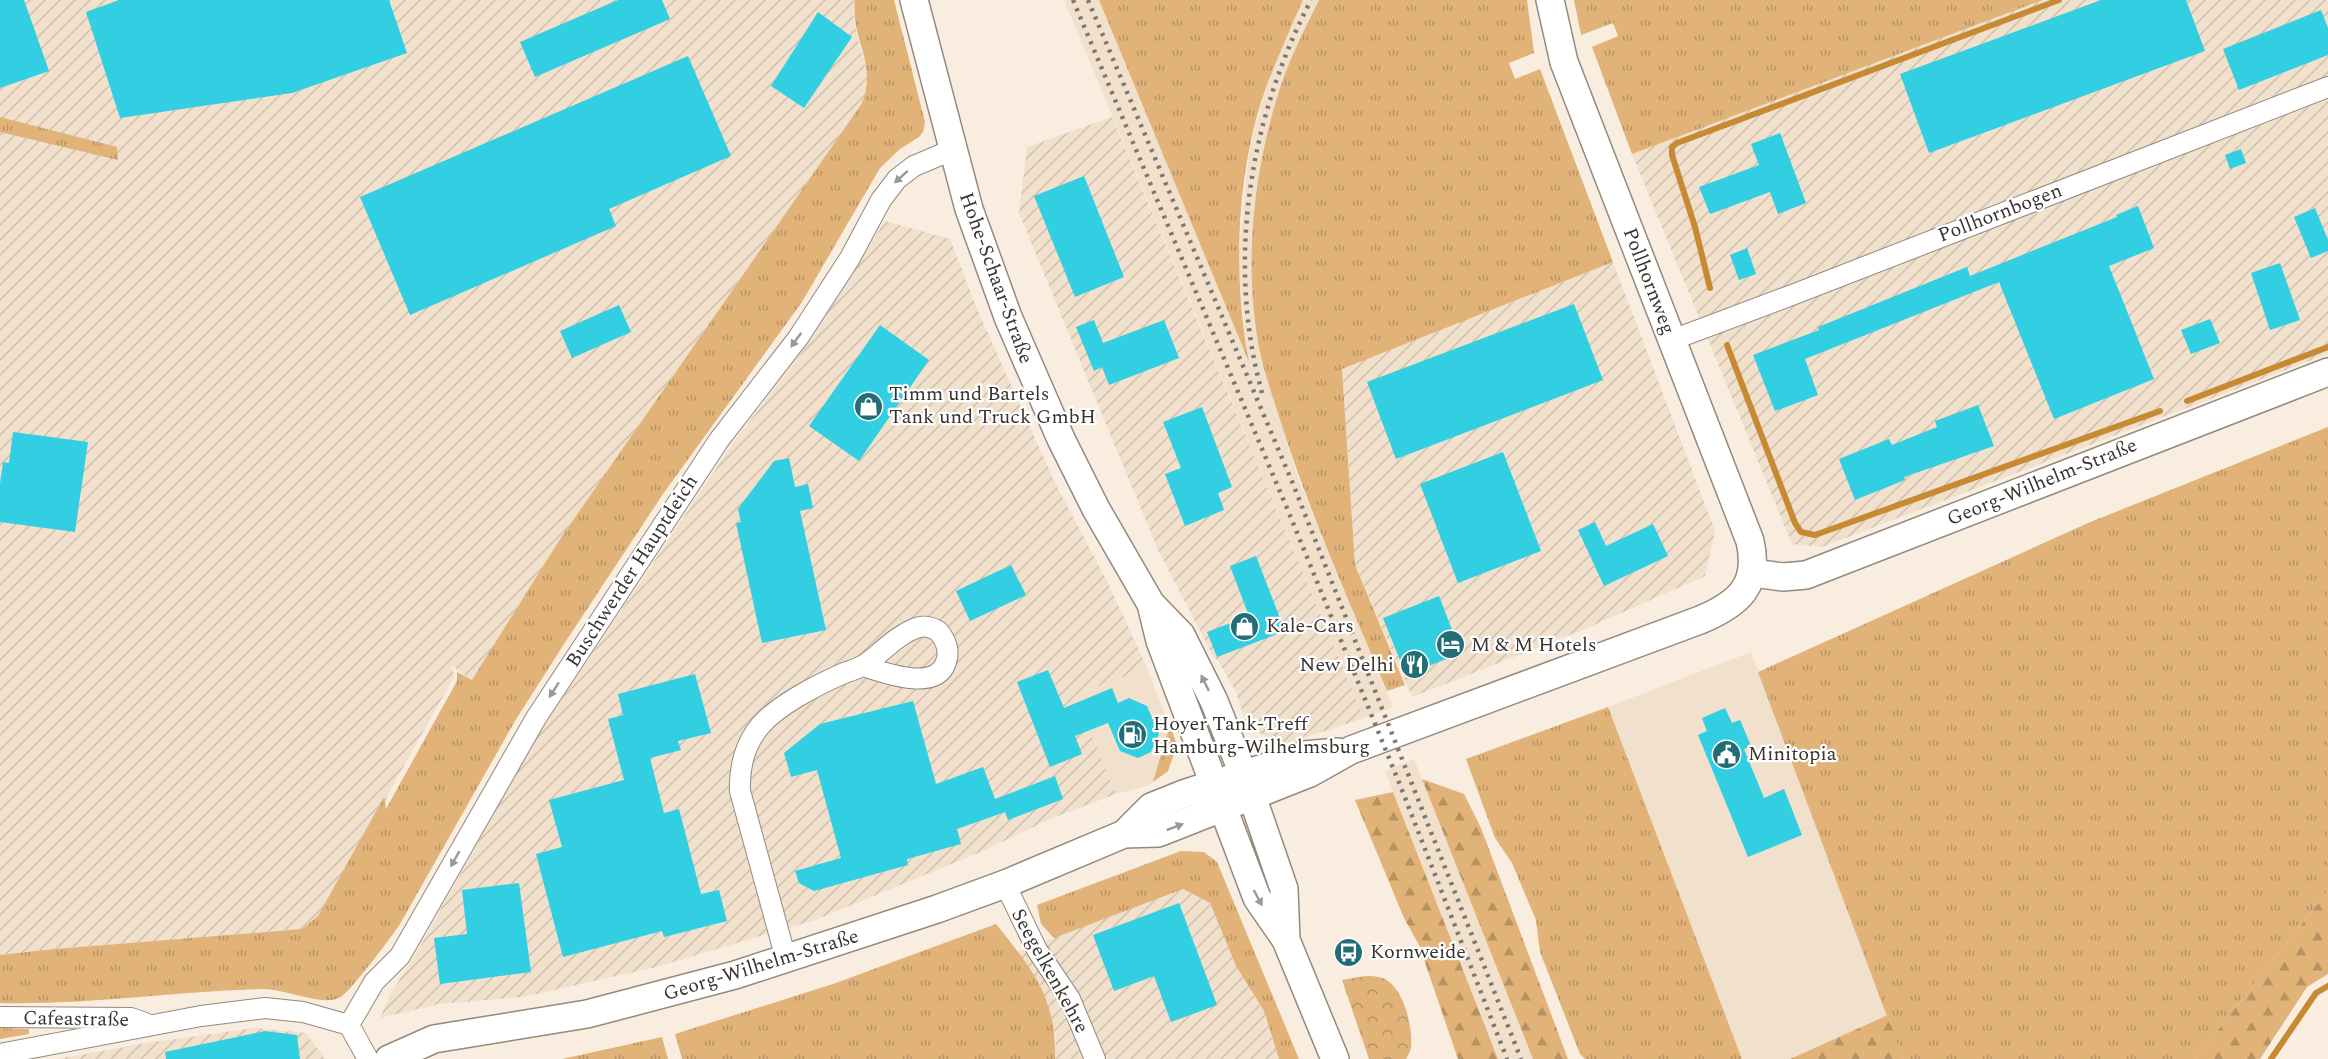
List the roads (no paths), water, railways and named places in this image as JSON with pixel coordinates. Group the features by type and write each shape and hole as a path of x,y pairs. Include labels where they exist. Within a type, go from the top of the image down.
{"main road":[{"name":"Hohe-Schaar-Straße","path":"914,0 952,150 981,245 1028,367 1084,486 1151,604 1181,635 1214,701 1248,785"},
{"name":"Pollhornweg","path":"1550,0 1564,62 1750,541 1754,566"},
{"name":"Georg-Wilhelm-Straße","path":"1124,834 1151,807 1214,783 1248,785 1310,773 1352,750 1716,613 1735,599 1749,582 1754,566 1783,577 1806,575 2328,372"},
{"name":"Hohe-Schaar-Straße","path":"1151,604 1160,641 1214,783"},
{"path":"1214,783 1257,898 1286,940 1335,1059"},
{"name":"Georg-Wilhelm-Straße","path":"389,1059 434,1039 527,1025 628,1005 786,959 1005,884 1124,834 1158,833 1223,808 1248,785"},
{"path":"1248,785 1284,889 1286,940"}],"street":[{"name":"Pollhornbogen","path":"1672,340 2328,87"},
{"name":"Buschwerder Hauptdeich","path":"349,1025 374,982 400,956 536,718 719,440 798,338 850,258 881,200 897,179 914,166 952,150"},
{"path":"786,959 740,791 744,755 761,724 784,706 824,683 863,666"},
{"name":"Seegelkenkehre","path":"1005,884 1037,950 1070,999 1095,1059"},
{"path":"0,1054 110,1035 151,1025 265,1008 303,1012 349,1025 368,1059"},
{"name":"Cafeastraße","path":"0,1017 131,1018 151,1025"}],"waterway":[{"path":"1710,288 1695,227 1672,155 1672,147 1677,143 2059,0"},
{"path":"1727,345 1795,523 1801,532 1815,535 2160,411"},
{"path":"2187,401 2328,347"},
{"path":"2271,1059 2316,993 2328,986"}],"railway":[{"path":"1073,0 1289,513 1400,785 1507,1059"},
{"path":"1088,0 1293,484 1521,1059"},
{"path":"1262,393 1251,343 1246,293 1245,242 1250,192 1259,142 1272,93 1311,0"}],"place":[{"name":"Timm und Bartels Tank und Truck GmbH","path":"868,406"},
{"name":"Kale-Cars","path":"1245,626"},
{"name":"M & M Hotels","path":"1450,645"},
{"name":"New Delhi","path":"1415,665"},
{"name":"Hoyer Tank-Treff Hamburg-Wilhelmsburg","path":"1132,735"},
{"name":"Minitopia","path":"1727,754"},
{"name":"Kornweide","path":"1349,952"}]}
